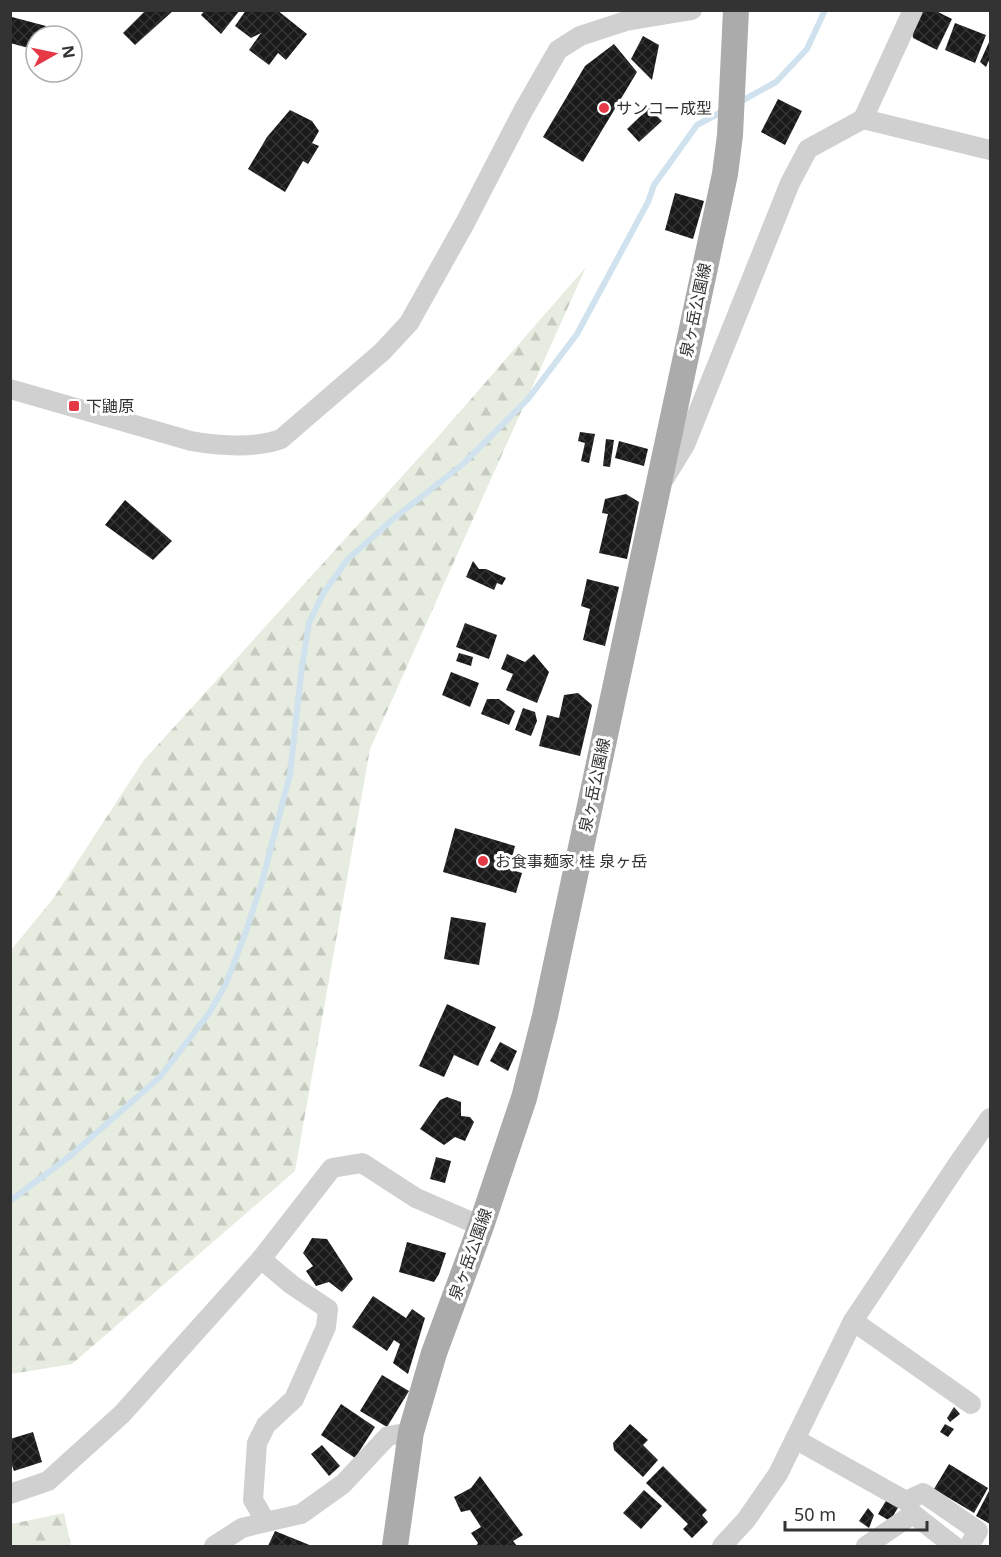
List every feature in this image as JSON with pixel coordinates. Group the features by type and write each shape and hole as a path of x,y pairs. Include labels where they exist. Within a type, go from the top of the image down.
{"main road":[{"name":"泉ヶ岳公園線","path":"395,1546 411,1432 434,1353 481,1226 524,1098 545,1016 725,174 736,50 736,10"}],"street":[{"path":"10,389 191,441 252,445 280,439 382,352 409,323 558,50 580,36 626,21 692,10"},
{"path":"658,488 685,446 790,183 808,149 863,119 913,10"},
{"path":"863,119 990,150"},
{"path":"722,1546 746,1520 778,1474 853,1321 990,1118"},
{"path":"10,1494 48,1481 122,1414 261,1260 332,1168 362,1163 416,1198 481,1226"},
{"path":"261,1260 292,1286 328,1309 326,1327 294,1399 266,1425 257,1443 253,1500 266,1522"},
{"path":"853,1321 970,1404"},
{"path":"214,1546 242,1528 302,1514 343,1484 388,1436 411,1432"},
{"path":"795,1439 906,1501 923,1493 978,1531 969,1546"},
{"path":"866,1546 913,1514 954,1546"}],"green space":[{"path":"586,267 370,749 295,1171 72,1364 11,1374 11,950 53,899 144,760 436,439"},
{"path":"64,1513 71,1546 11,1546 11,1524"}],"building":[{"path":"146,10 174,10 135,45 123,33"},
{"path":"205,10 240,10 221,34 201,15"},
{"path":"246,10 277,10 307,34 286,60 278,53 269,65 249,50 261,33 251,38 235,26"},
{"path":"918,10 934,10 952,19 937,50 913,38 911,24"},
{"path":"12,17 38,24 24,24 24,47 10,43"},
{"path":"955,23 986,35 975,63 945,50"},
{"path":"643,36 659,45 652,80 631,59"},
{"path":"990,40 990,58 986,67 980,62"},
{"path":"614,44 637,72 583,162 543,137 585,66"},
{"path":"778,99 802,111 785,145 761,132"},
{"path":"649,108 662,121 639,142 627,129"},
{"path":"290,110 312,121 319,131 312,143 319,146 308,164 303,161 285,192 248,169 267,137"},
{"path":"675,193 704,201 693,239 665,230"},
{"path":"580,432 595,434 589,463 581,461 585,443 578,441"},
{"path":"606,439 614,440 610,467 603,466"},
{"path":"619,441 648,449 644,466 615,458"},
{"path":"626,494 639,502 627,559 599,553 608,514 602,513 605,499"},
{"path":"125,500 172,541 153,560 105,525"},
{"path":"473,561 479,569 486,569 506,578 502,585 497,583 494,590 466,577"},
{"path":"587,579 619,587 605,646 583,640 590,609 581,606"},
{"path":"465,623 497,635 489,659 456,647"},
{"path":"459,653 473,657 471,666 456,661"},
{"path":"507,654 525,662 534,654 549,672 537,703 506,690 513,674 501,669"},
{"path":"451,672 479,683 470,707 442,695"},
{"path":"578,693 592,705 580,756 539,746 547,715 559,718 564,695"},
{"path":"487,699 499,699 515,711 509,725 481,714"},
{"path":"523,708 535,712 537,721 531,736 515,730"},
{"path":"455,828 515,846 509,869 522,873 516,893 443,872"},
{"path":"451,917 486,923 479,965 444,959"},
{"path":"447,1004 496,1027 478,1066 454,1055 444,1077 419,1066"},
{"path":"500,1042 517,1051 508,1071 490,1061"},
{"path":"447,1097 461,1102 461,1116 470,1117 474,1122 465,1141 455,1137 444,1145 420,1129 440,1100"},
{"path":"436,1157 451,1161 445,1183 430,1179"},
{"path":"312,1238 327,1239 353,1279 342,1292 329,1282 316,1286 306,1271 313,1266 303,1253"},
{"path":"407,1242 446,1253 434,1282 399,1272"},
{"path":"373,1296 406,1318 412,1309 425,1318 408,1374 393,1363 400,1344 394,1340 387,1351 352,1327"},
{"path":"382,1375 409,1391 387,1427 360,1411"},
{"path":"341,1404 375,1427 355,1458 321,1435"},
{"path":"954,1407 960,1414 950,1422 947,1418"},
{"path":"630,1424 648,1440 643,1445 658,1460 643,1477 614,1450 613,1443"},
{"path":"945,1424 954,1429 948,1437 940,1432"},
{"path":"33,1432 42,1462 14,1471 10,1460 10,1439"},
{"path":"322,1445 340,1466 329,1476 311,1454"},
{"path":"949,1464 988,1488 974,1513 934,1489"},
{"path":"663,1466 707,1510 702,1515 708,1522 692,1538 683,1529 688,1524 646,1483"},
{"path":"480,1476 523,1535 513,1541 517,1546 476,1546 478,1543 471,1533 481,1527 470,1510 461,1512 454,1497 471,1488"},
{"path":"990,1489 990,1524 976,1516"},
{"path":"644,1490 662,1506 641,1529 623,1513"},
{"path":"887,1499 899,1506 890,1521 878,1514"},
{"path":"868,1508 874,1515 869,1528 859,1521"},
{"path":"275,1531 312,1546 268,1546"}],"waterway":[{"path":"738,103 776,82 807,49 825,10"},
{"path":"10,1201 70,1156 160,1077 209,1013 225,986 262,882 290,774 309,623 324,592 348,559 392,520 463,464 528,399 577,334 648,202 654,185 697,125 723,111"}],"place":[{"name":"サンコー成型","path":"604,108"},
{"name":"下鼬原","path":"74,406"},
{"name":"お食事麺家 桂 泉ヶ岳","path":"483,861"}]}
